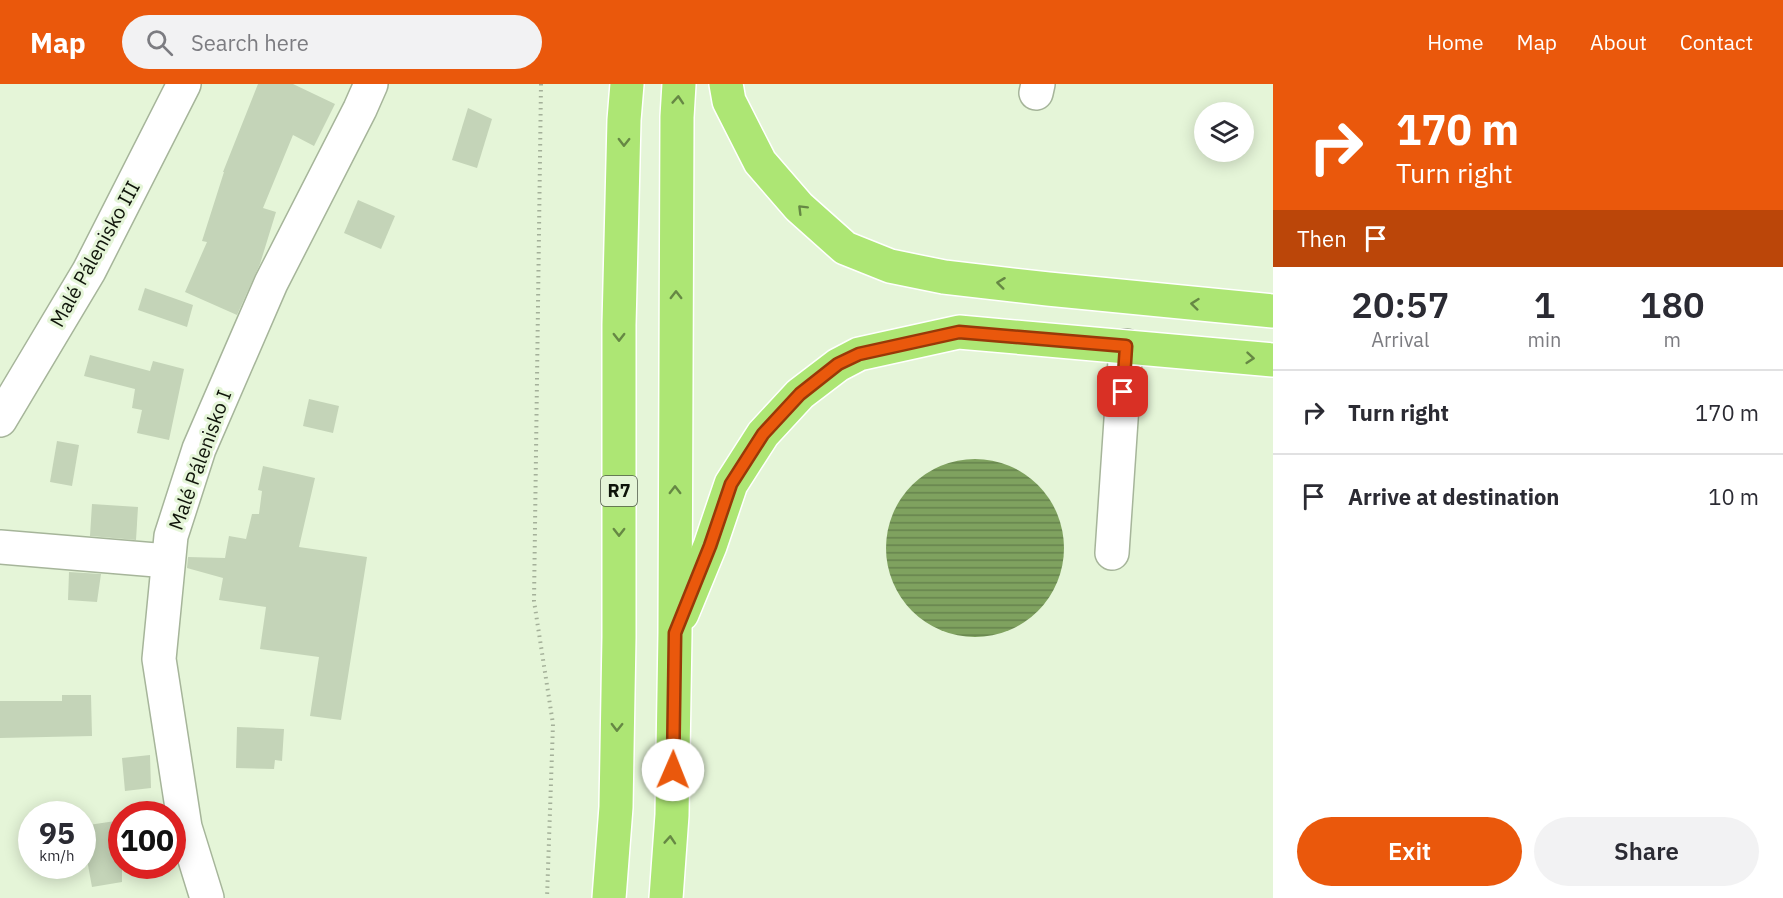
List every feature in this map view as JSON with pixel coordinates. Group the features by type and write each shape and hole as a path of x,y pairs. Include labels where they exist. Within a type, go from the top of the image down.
{"highway":[{"name":"R7","path":"609,898 616,807 619,637 619,314 627,84"},
{"path":"666,898 672,815 675,633 679,84"},
{"path":"726,84 729,101 760,162 799,207 845,249 890,266 944,277 1273,311"},
{"path":"675,633 710,546 731,484 763,434 800,394 838,364 859,354 959,332 1273,360"}],"street":[{"name":"Malé Pálenisko III","path":"0,420 89,272 184,84"},
{"name":"Malé Pálenisko I","path":"207,898 185,827 159,659 171,536 199,448 271,284 371,84"},
{"path":"1112,553 1126,346"},
{"path":"0,547 168,561"}],"path":[{"path":"541,84 534,602 553,724 547,898"}],"shaded area":[{"path":"975,459 992,460 1009,465 1038,485 1058,514 1063,531 1063,565 1058,582 1038,611 1009,631 992,636 975,637 958,636 941,631 912,611 892,582 887,565 886,548 887,531 892,514 912,485 941,465 958,460"}],"building":[{"path":"258,84 293,84 335,104 314,146 293,135 263,208 276,212 260,264 237,315 185,292 207,242 202,241 223,172"},
{"path":"468,108 492,119 477,168 452,160"},
{"path":"358,200 395,216 381,249 344,233"},
{"path":"145,288 193,305 187,327 138,310"},
{"path":"90,355 150,371 153,361 184,369 169,440 137,433 142,410 132,408 135,389 84,376"},
{"path":"309,399 339,406 333,433 303,426"},
{"path":"57,441 79,445 72,486 50,482"},
{"path":"263,466 315,478 299,547 367,557 341,720 310,716 319,657 260,649 266,607 219,600 223,578 187,568 188,557 225,558 229,536 246,539 252,514 259,514 262,491 258,490"},
{"path":"92,504 138,507 136,540 90,536"},
{"path":"69,572 101,574 97,602 68,600"},
{"path":"62,695 91,695 92,736 0,738 0,701 62,701"},
{"path":"237,727 284,729 282,761 275,760 274,769 236,768"},
{"path":"150,755 151,788 125,791 122,758"},
{"path":"108,822 108,879 122,879 122,882 92,887 91,879 96,879 96,824"}],"route":[{"path":"673,770 675,633 710,546 731,484 763,434 800,394 838,364 859,354 959,332 1126,346 1123,392"}]}
